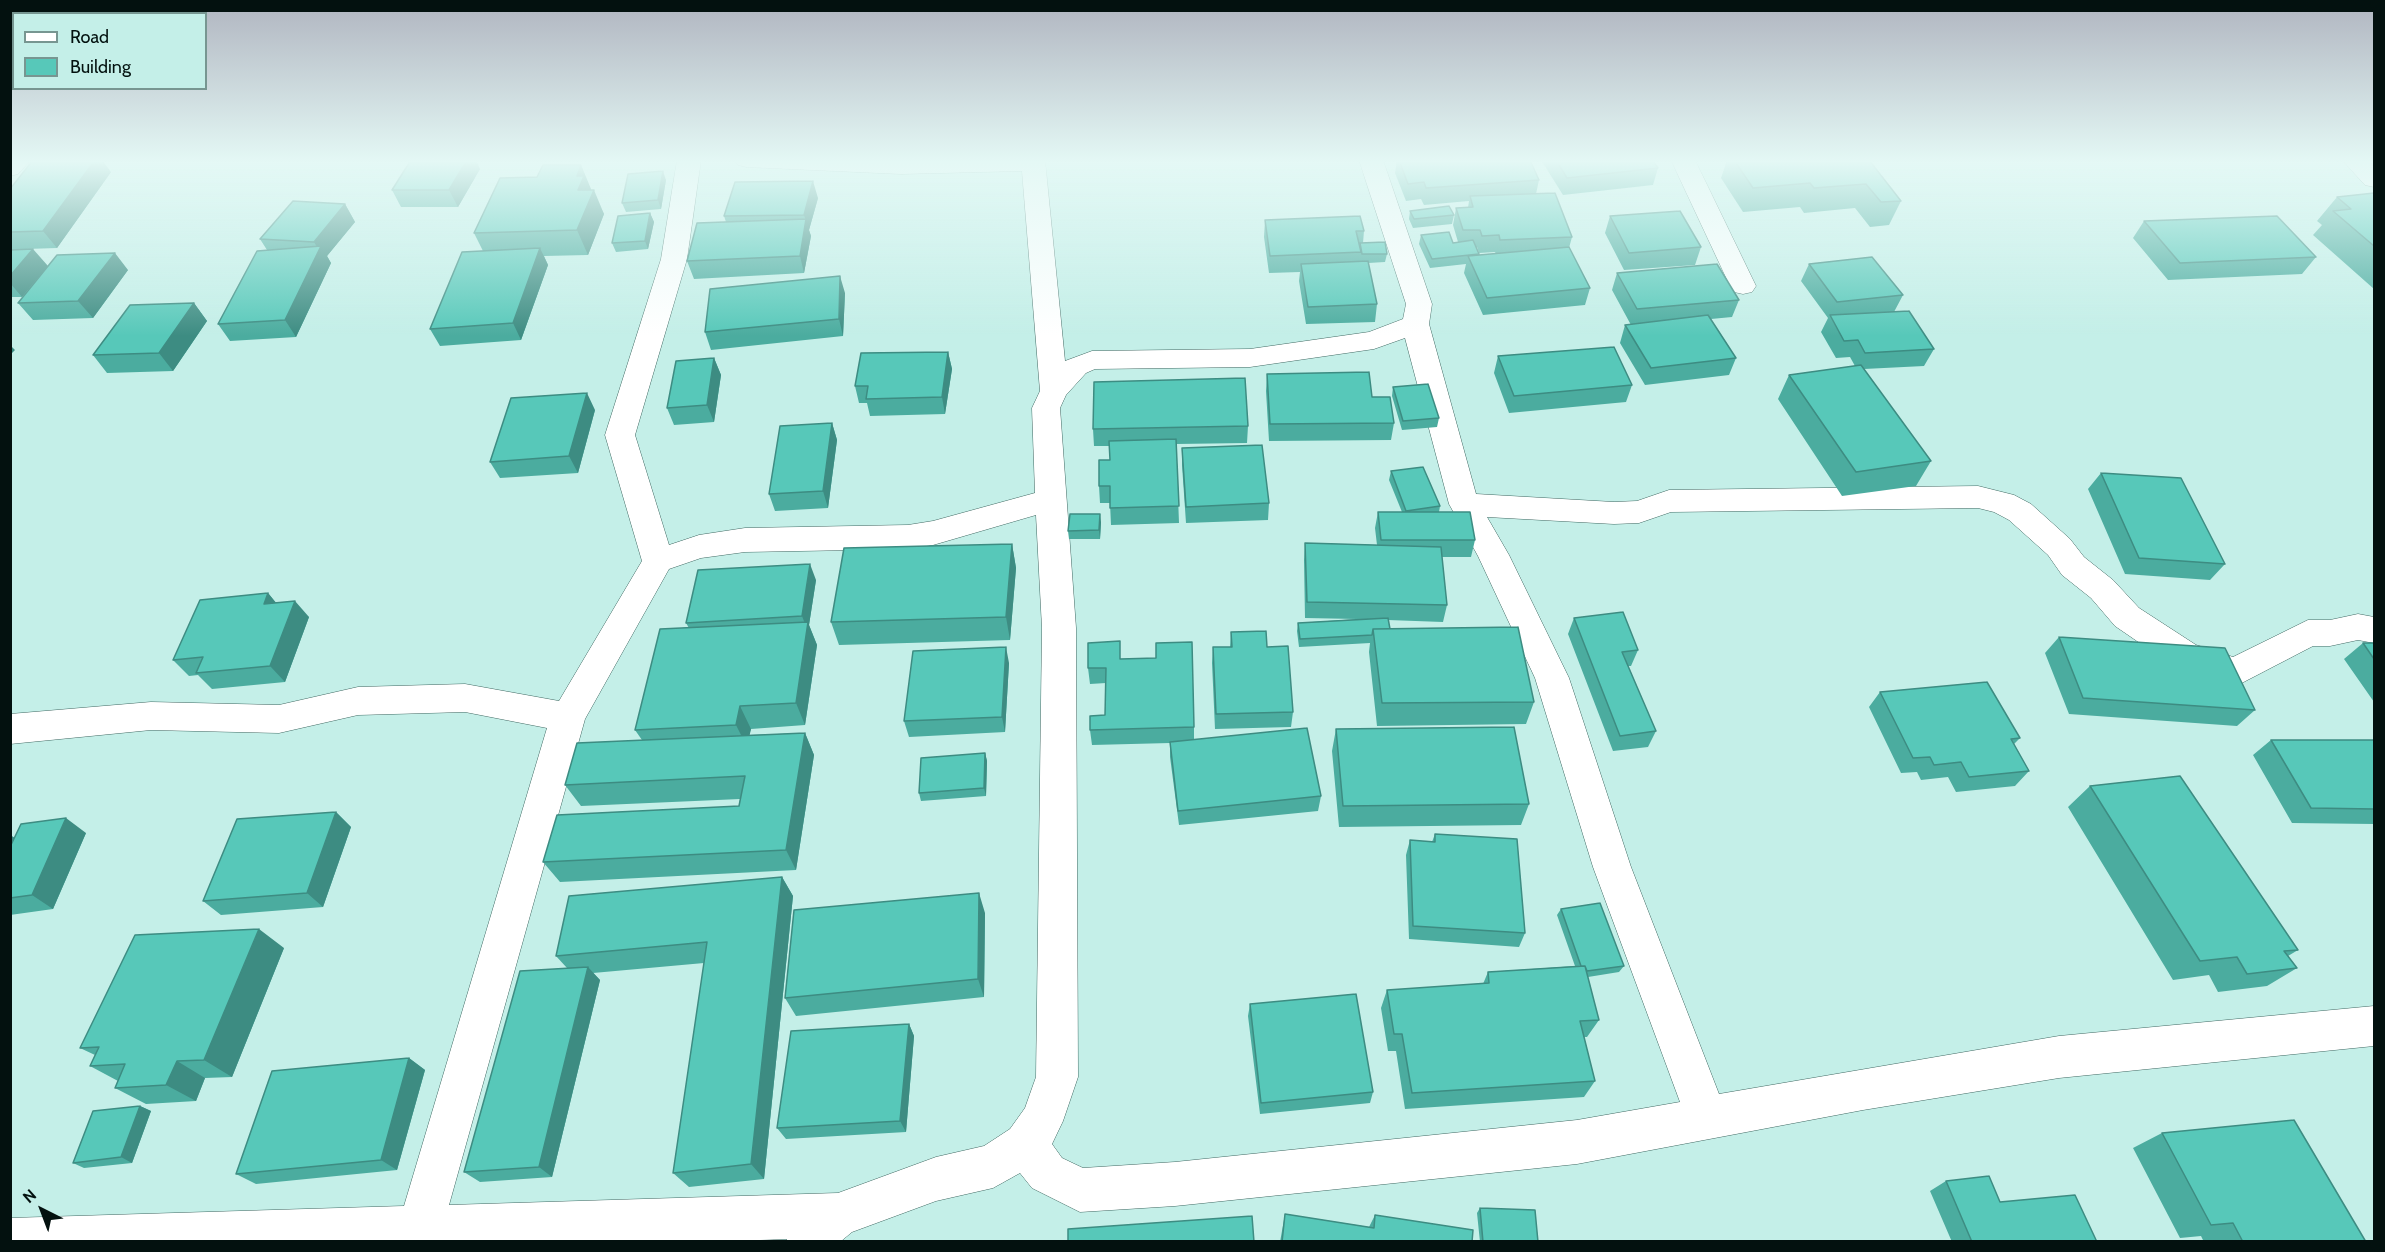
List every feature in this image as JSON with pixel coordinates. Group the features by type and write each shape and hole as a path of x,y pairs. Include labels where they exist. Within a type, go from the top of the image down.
{"street":[{"path":"658,561 620,435 674,259 680,218"},
{"path":"1039,218 1054,391"},
{"path":"1390,218 1419,304 1415,324 1464,504 1492,555 1552,678 1612,867 1707,1118"},
{"path":"1711,218 1743,286"},
{"path":"10,1241 420,1228 823,1228 936,1179 993,1166 1025,1144 1042,1121 1057,1077 1059,628 1046,408 1054,391 1076,366 1092,360 1250,358 1374,340 1415,324"},
{"path":"1464,504 1614,513 1639,512 1669,501 1978,497 2003,503 2020,512 2059,547 2073,566 2102,589 2127,617 2184,655 2236,672 2308,633 2330,633 2358,627 2374,630"},
{"path":"420,1228 568,717 658,561 699,547 745,540 908,537 933,533 1051,500"},
{"path":"10,729 151,716 279,719 358,701 465,698 568,717"},
{"path":"1025,1144 1047,1173 1080,1190 1175,1184 1577,1142 2059,1057 2374,1026"}],"building":[{"path":"10,218 52,218 43,231 10,232"},
{"path":"278,218 333,218 314,242 260,239"},
{"path":"481,218 582,218 577,230 474,233"},
{"path":"617,218 649,218 645,241 612,243"},
{"path":"1361,218 1364,231 1356,231 1361,252 1270,256 1265,220"},
{"path":"1459,218 1565,218 1572,237 1500,240 1499,235 1482,236 1480,230 1463,230"},
{"path":"1611,218 1684,218 1701,247 1629,253"},
{"path":"2279,218 2316,257 2180,263 2144,221"},
{"path":"2342,218 2374,218 2374,246"},
{"path":"806,219 800,256 687,261 697,223"},
{"path":"1449,232 1453,243 1473,240 1479,254 1432,259 1421,235"},
{"path":"1385,242 1387,254 1362,254 1360,243"},
{"path":"321,246 285,320 218,324 257,251"},
{"path":"1569,247 1590,288 1487,298 1468,256"},
{"path":"540,248 513,323 430,329 462,252"},
{"path":"33,249 10,276 10,250"},
{"path":"115,253 78,301 18,303 57,255"},
{"path":"1872,257 1903,295 1837,302 1809,264"},
{"path":"1368,261 1377,304 1308,307 1301,264"},
{"path":"1717,264 1739,300 1637,309 1617,273"},
{"path":"840,276 839,319 705,332 710,289"},
{"path":"194,303 159,353 93,355 130,305"},
{"path":"1909,311 1934,349 1865,353 1858,340 1844,341 1830,315"},
{"path":"1708,315 1736,358 1651,368 1625,325"},
{"path":"1614,347 1632,385 1514,396 1498,356"},
{"path":"948,352 942,397 866,399 868,386 855,386 861,353"},
{"path":"714,358 707,405 667,408 676,361"},
{"path":"1861,365 1931,461 1856,472 1789,375"},
{"path":"1369,372 1372,397 1390,397 1394,423 1270,424 1267,374"},
{"path":"1245,378 1248,426 1093,429 1094,382"},
{"path":"1428,384 1439,418 1403,421 1393,387"},
{"path":"587,393 569,456 490,462 511,398"},
{"path":"832,423 823,491 769,494 780,426"},
{"path":"1176,439 1179,506 1110,508 1110,486 1099,486 1099,460 1110,460 1109,441"},
{"path":"1262,445 1269,503 1186,507 1182,448"},
{"path":"1423,467 1440,506 1406,511 1391,471"},
{"path":"2101,473 2181,478 2225,564 2139,558"},
{"path":"1378,512 1470,512 1475,540 1381,540"},
{"path":"1070,514 1100,514 1099,530 1068,531"},
{"path":"1305,543 1441,547 1447,605 1307,602"},
{"path":"1012,544 1006,617 831,622 844,548"},
{"path":"810,564 802,616 686,623 698,570"},
{"path":"268,593 264,604 295,601 270,666 196,673 203,657 173,660 200,600"},
{"path":"1623,612 1638,650 1622,652 1656,731 1620,736 1574,618"},
{"path":"1388,618 1390,629 1373,629 1372,635 1300,639 1298,623"},
{"path":"808,622 796,703 740,706 736,725 635,730 660,629"},
{"path":"1518,627 1534,702 1382,703 1373,629"},
{"path":"1266,631 1267,647 1288,646 1293,712 1216,714 1213,647 1232,647 1231,632"},
{"path":"2059,637 2225,648 2255,710 2083,698"},
{"path":"1120,641 1120,659 1156,658 1156,643 1192,642 1194,727 1090,730 1090,716 1105,715 1106,668 1088,668 1088,643"},
{"path":"2363,643 2374,643 2374,659"},
{"path":"1006,647 1002,717 904,721 913,651"},
{"path":"1987,682 2020,738 2011,739 2029,771 1969,777 1961,762 1934,765 1930,757 1913,758 1880,692"},
{"path":"1514,727 1529,804 1343,806 1336,729"},
{"path":"1307,728 1321,796 1178,811 1170,742"},
{"path":"805,733 786,850 543,862 557,815 739,806 745,776 565,785 577,743"},
{"path":"2271,740 2374,740 2374,809 2311,808"},
{"path":"985,753 984,788 919,793 921,758"},
{"path":"2180,776 2298,950 2284,951 2297,968 2247,974 2237,957 2200,961 2090,786"},
{"path":"336,812 307,893 203,901 237,819"},
{"path":"66,818 32,895 10,898 10,847 21,824"},
{"path":"1435,834 1517,839 1525,933 1413,926 1410,840 1435,842"},
{"path":"782,877 751,1164 673,1173 707,942 556,956 569,896"},
{"path":"979,893 978,979 785,998 794,910"},
{"path":"1600,903 1624,966 1587,971 1585,966 1581,966 1561,909"},
{"path":"259,929 204,1060 177,1061 166,1085 115,1088 125,1064 90,1066 99,1047 80,1048 135,935"},
{"path":"1585,966 1599,1020 1580,1021 1595,1081 1412,1093 1402,1034 1394,1034 1387,990 1489,983 1488,972"},
{"path":"588,967 539,1167 464,1172 520,971"},
{"path":"1356,994 1373,1092 1261,1103 1250,1004"},
{"path":"909,1024 900,1121 777,1128 791,1031"},
{"path":"409,1058 381,1160 236,1174 272,1071"},
{"path":"140,1106 121,1157 73,1163 93,1111"},
{"path":"2294,1120 2366,1242 2243,1242 2233,1223 2211,1225 2162,1133"},
{"path":"1989,1176 2000,1202 2075,1195 2097,1242 1972,1242 1946,1181"},
{"path":"1480,1208 1535,1210 1538,1242 1483,1242"},
{"path":"1285,1214 1374,1228 1375,1215 1473,1230 1472,1242 1282,1242"},
{"path":"1252,1216 1254,1242 1068,1242 1068,1229"}]}
